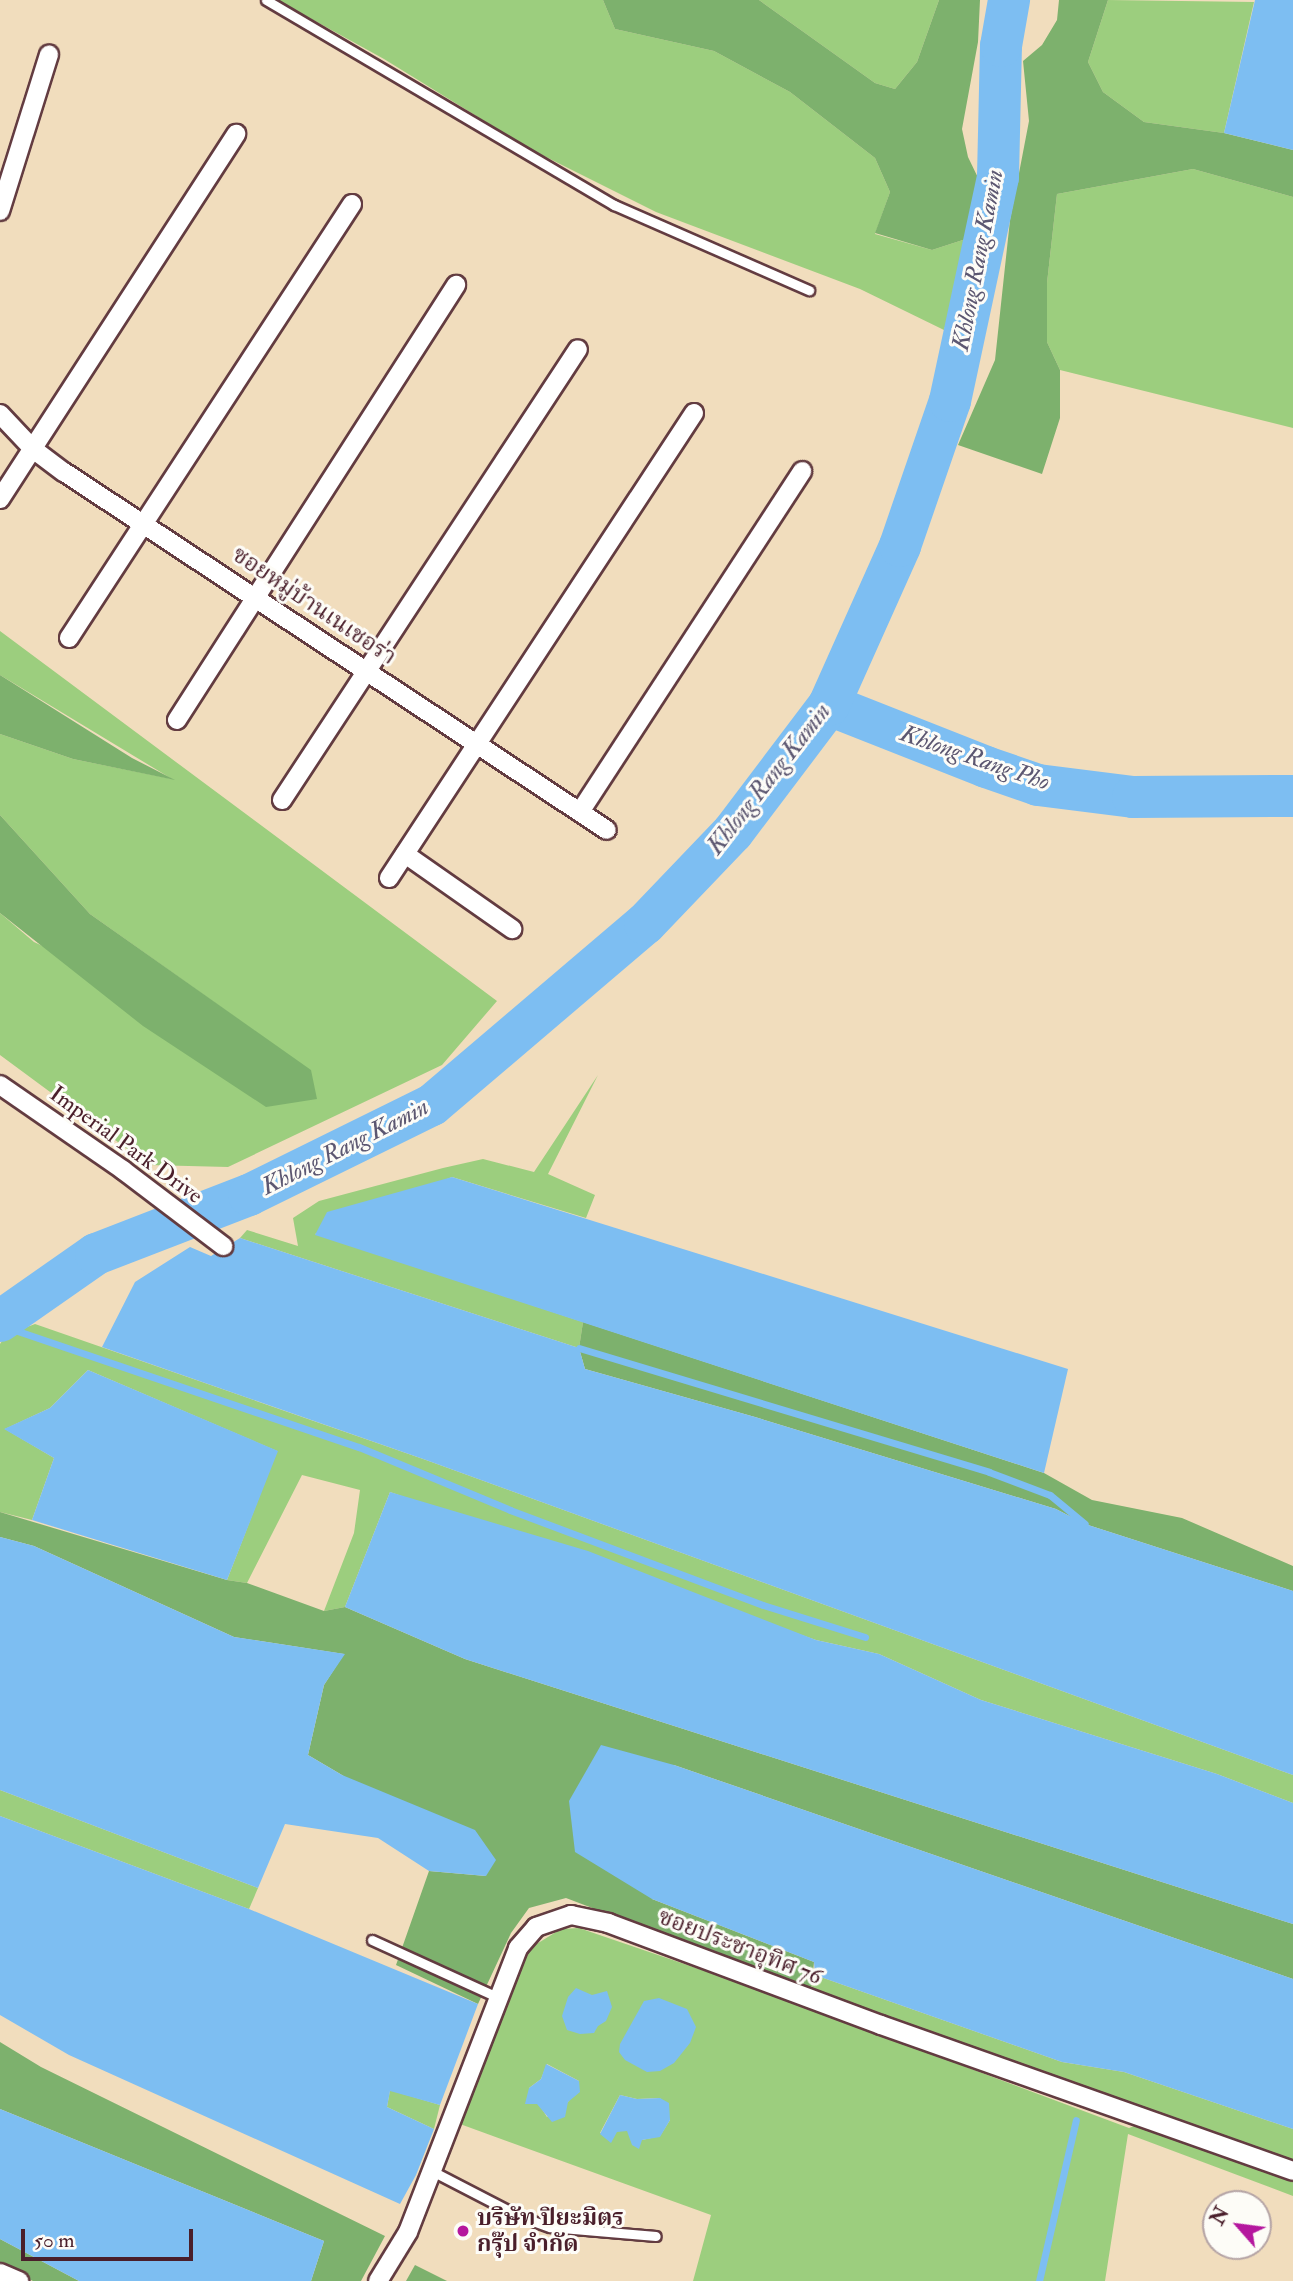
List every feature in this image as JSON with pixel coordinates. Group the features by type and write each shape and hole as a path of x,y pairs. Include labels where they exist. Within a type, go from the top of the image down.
{"street":[{"path":"0,211 49,55"},
{"path":"0,499 236,134"},
{"path":"69,638 352,204"},
{"path":"177,720 456,285"},
{"path":"282,800 578,348"},
{"path":"389,878 694,412"},
{"name":"ซอยหมู่บ้านเนเชอร่า","path":"0,414 33,449 607,830"},
{"path":"580,812 802,471"},
{"path":"405,854 512,929"},
{"name":"Imperial Park Drive","path":"0,1085 123,1170 223,1246"},
{"name":"ซอยประชาอุทิศ 76","path":"379,2281 408,2232 518,1948 536,1927 560,1917 591,1918 881,2025 1293,2171"},
{"path":"0,2273 19,2281"}],"lane":[{"path":"266,0 614,205 809,290"},
{"path":"372,1940 498,1997"},
{"path":"432,2171 519,2216 550,2227 656,2236"}],"green space":[{"path":"277,0 603,0 615,29 714,51 790,92 875,158 890,192 875,234 932,250 972,237 944,330 860,289 656,212 530,149 384,59"},
{"path":"603,0 759,0 875,83 895,89 917,62 939,0 980,0 978,42 962,129 968,157 982,186 972,237 932,250 875,233 890,192 875,158 790,92 714,51 615,29"},
{"path":"759,0 939,0 917,62 895,89 875,83"},
{"path":"1059,0 1108,0 1088,62 1103,92 1144,122 1224,133 1293,150 1293,197 1193,169 1057,194 1047,283 1047,342 1060,370 1060,418 1042,474 958,445 995,360 1010,220 1029,121 1023,61 1042,45 1057,20"},
{"path":"1108,0 1254,2 1224,133 1144,122 1103,92 1088,62"},
{"path":"1193,169 1293,197 1293,428 1060,370 1047,342 1047,283 1057,194"},
{"path":"0,631 497,1001 442,1065 228,1167 149,1165 0,1055 0,913 34,942 311,1071 90,914 0,815 0,734 73,759 172,779 0,675"},
{"path":"0,675 132,758 175,780 73,759 0,734"},
{"path":"0,815 90,914 311,1070 317,1099 266,1107 143,1026 0,913"},
{"path":"598,1075 548,1174 595,1195 586,1218 452,1177 315,1234 583,1322 579,1348 240,1238 247,1230 298,1246 293,1218 319,1201 483,1159 534,1172"},
{"path":"583,1322 1044,1473 1092,1500 1182,1518 1293,1566 1293,1591 1085,1524 1056,1509 755,1417 585,1369 579,1348"},
{"path":"35,1324 426,1460 1293,1775 1293,1803 1217,1774 981,1700 879,1654 816,1640 390,1492 345,1607 324,1611 354,1533 360,1490 302,1475 247,1583 227,1580 277,1451 88,1370 50,1408 5,1429 54,1458 32,1520 0,1512 0,1344 6,1335"},
{"path":"0,1512 227,1580 247,1583 324,1611 345,1607 465,1659 1293,1924 1293,1979 674,1765 652,1899 814,1962 811,1991 566,1898 529,1908 511,1933 478,2004 396,1965 429,1871 486,1876 342,1775 308,1755 324,1685 344,1654 234,1637 34,1546 0,1537"},
{"path":"0,1790 258,1888 249,1909 0,1816"},
{"path":"579,1928 769,1993 1129,2128 1137,2125 1293,2181 1293,2196 1128,2134 1105,2281 693,2281 711,2215 460,2124 481,2061 518,1970 530,1948 561,1929","holes":["547,2064 579,2081 568,2102 547,2117 529,2088 541,2079","620,2095 637,2099 660,2098 670,2120 660,2136 642,2140 627,2130 600,2133"]},
{"path":"815,1975 1062,2062 1124,2072 1293,2129 1293,2162 811,1991"},
{"path":"0,2042 41,2067 385,2236 361,2281 311,2281 324,2241 0,2109"},
{"path":"390,2090 440,2105 434,2129 387,2107"},
{"path":"0,2239 79,2281 33,2281 0,2265"},
{"path":"415,2265 447,2281 406,2281"}],"water":[{"path":"1255,0 1293,0 1293,150 1224,133"},
{"path":"452,1177 1068,1369 1044,1473 315,1235 327,1212"},
{"path":"240,1238 579,1348 585,1369 755,1417 1056,1509 1085,1524 1293,1591 1293,1775 426,1460 102,1347 135,1282 190,1247 211,1256"},
{"path":"88,1370 278,1451 227,1580 32,1520 54,1458 4,1429 50,1408"},
{"path":"390,1492 588,1551 816,1640 879,1654 981,1700 1217,1774 1293,1803 1293,1924 465,1659 345,1607"},
{"path":"0,1537 34,1546 234,1637 345,1654 324,1685 308,1755 342,1775 475,1830 496,1860 486,1876 429,1871 378,1838 285,1824 258,1888 0,1790"},
{"path":"601,1745 674,1765 1293,1979 1293,2129 1124,2072 1062,2062 815,1975 814,1962 652,1899 575,1852 569,1801"},
{"path":"0,1816 249,1909 478,2004 440,2105 390,2091 387,2107 434,2129 416,2175 400,2204 69,2055 0,2015"},
{"path":"576,1988 592,1995 607,1991 612,2007 606,2021 598,2026 594,2033 580,2034 567,2030 562,2016 568,1997"},
{"path":"659,1998 687,2009 696,2027 690,2043 674,2063 660,2071 647,2072 625,2060 619,2052 620,2044 644,2001"},
{"path":"546,2064 579,2081 580,2092 568,2102 565,2117 552,2122 537,2104 525,2104 529,2088 541,2079"},
{"path":"620,2095 637,2099 660,2098 669,2103 670,2120 660,2137 642,2140 639,2149 632,2145 627,2131 617,2132 611,2143 600,2134"},
{"path":"0,2109 324,2241 311,2281 79,2281 0,2239"}],"waterway":[{"name":"Khlong Rang Kamin","path":"0,1321 96,1254 249,1195 432,1105 645,924 733,832 829,705 900,546 950,401 998,177 1001,46 1009,0"},
{"name":"Khlong Rang Pho","path":"829,705 1038,785 1133,797 1293,796"},
{"path":"0,1325 359,1447 510,1510 763,1605 865,1637"},
{"path":"579,1348 989,1472 1050,1495 1085,1524"},
{"path":"1039,2281 1076,2120"}],"place":[{"name":"บริษัท ปิยะมิตร กรุ๊ป จำกัด","path":"463,2231"}]}
